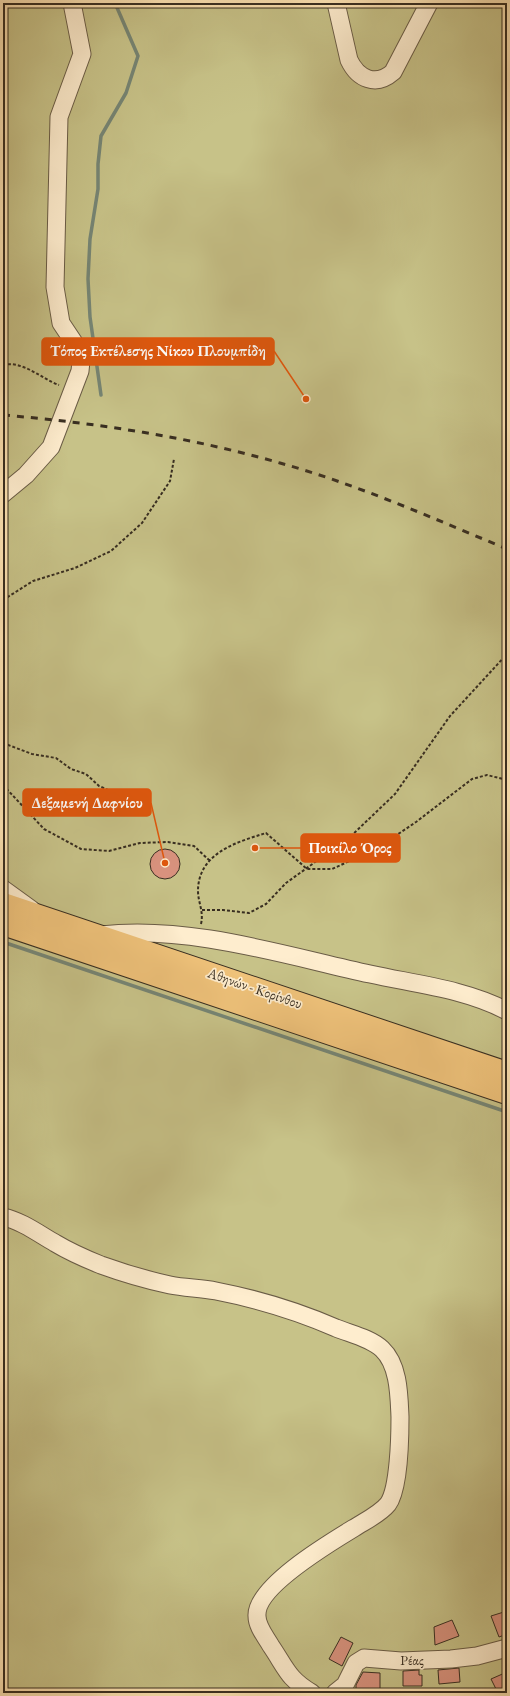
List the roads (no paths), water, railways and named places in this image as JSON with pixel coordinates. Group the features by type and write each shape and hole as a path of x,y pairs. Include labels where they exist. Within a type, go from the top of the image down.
{"highway":[{"name":"Αθηνών - Κορίνθου","path":"3,904 507,1073"},
{"name":"Αθηνών - Κορίνθου","path":"3,924 507,1093"}],"street":[{"path":"3,494 26,475 51,447 80,371 81,361 78,347 61,323 55,287 59,117 82,54 72,3"},
{"path":"336,3 349,60 353,68 368,80 378,81 386,78 393,72 429,3"},
{"path":"3,889 40,916"},
{"path":"97,935 124,933 197,937 449,990 498,1006 507,1011"},
{"path":"3,1217 17,1222 83,1257 114,1269 170,1285 256,1299 311,1317 369,1341 383,1351 389,1359 394,1368 398,1389 400,1424 397,1466 390,1500 380,1512 316,1552 290,1572 263,1598 257,1612 260,1628 283,1667 291,1678 312,1693"},
{"name":"Ρέας","path":"335,1693 345,1685 356,1663 364,1658 401,1660 451,1659 477,1656 507,1648"}],"waterway":[{"path":"101,395 90,317 88,279 90,239 98,189 98,164 101,136 126,93 138,56 115,3"},
{"path":"3,942 507,1112"}],"railway":[{"path":"3,415 73,422 143,432 177,438 280,463 337,481 424,514 507,549"}],"place":[{"name":"Τόπος Εκτέλεσης Νίκου Πλουμπίδη","path":"306,399"},
{"name":"Ποικίλο Όρος","path":"255,848"},
{"name":"Δεξαμενή Δαφνίου","path":"165,863"}]}
